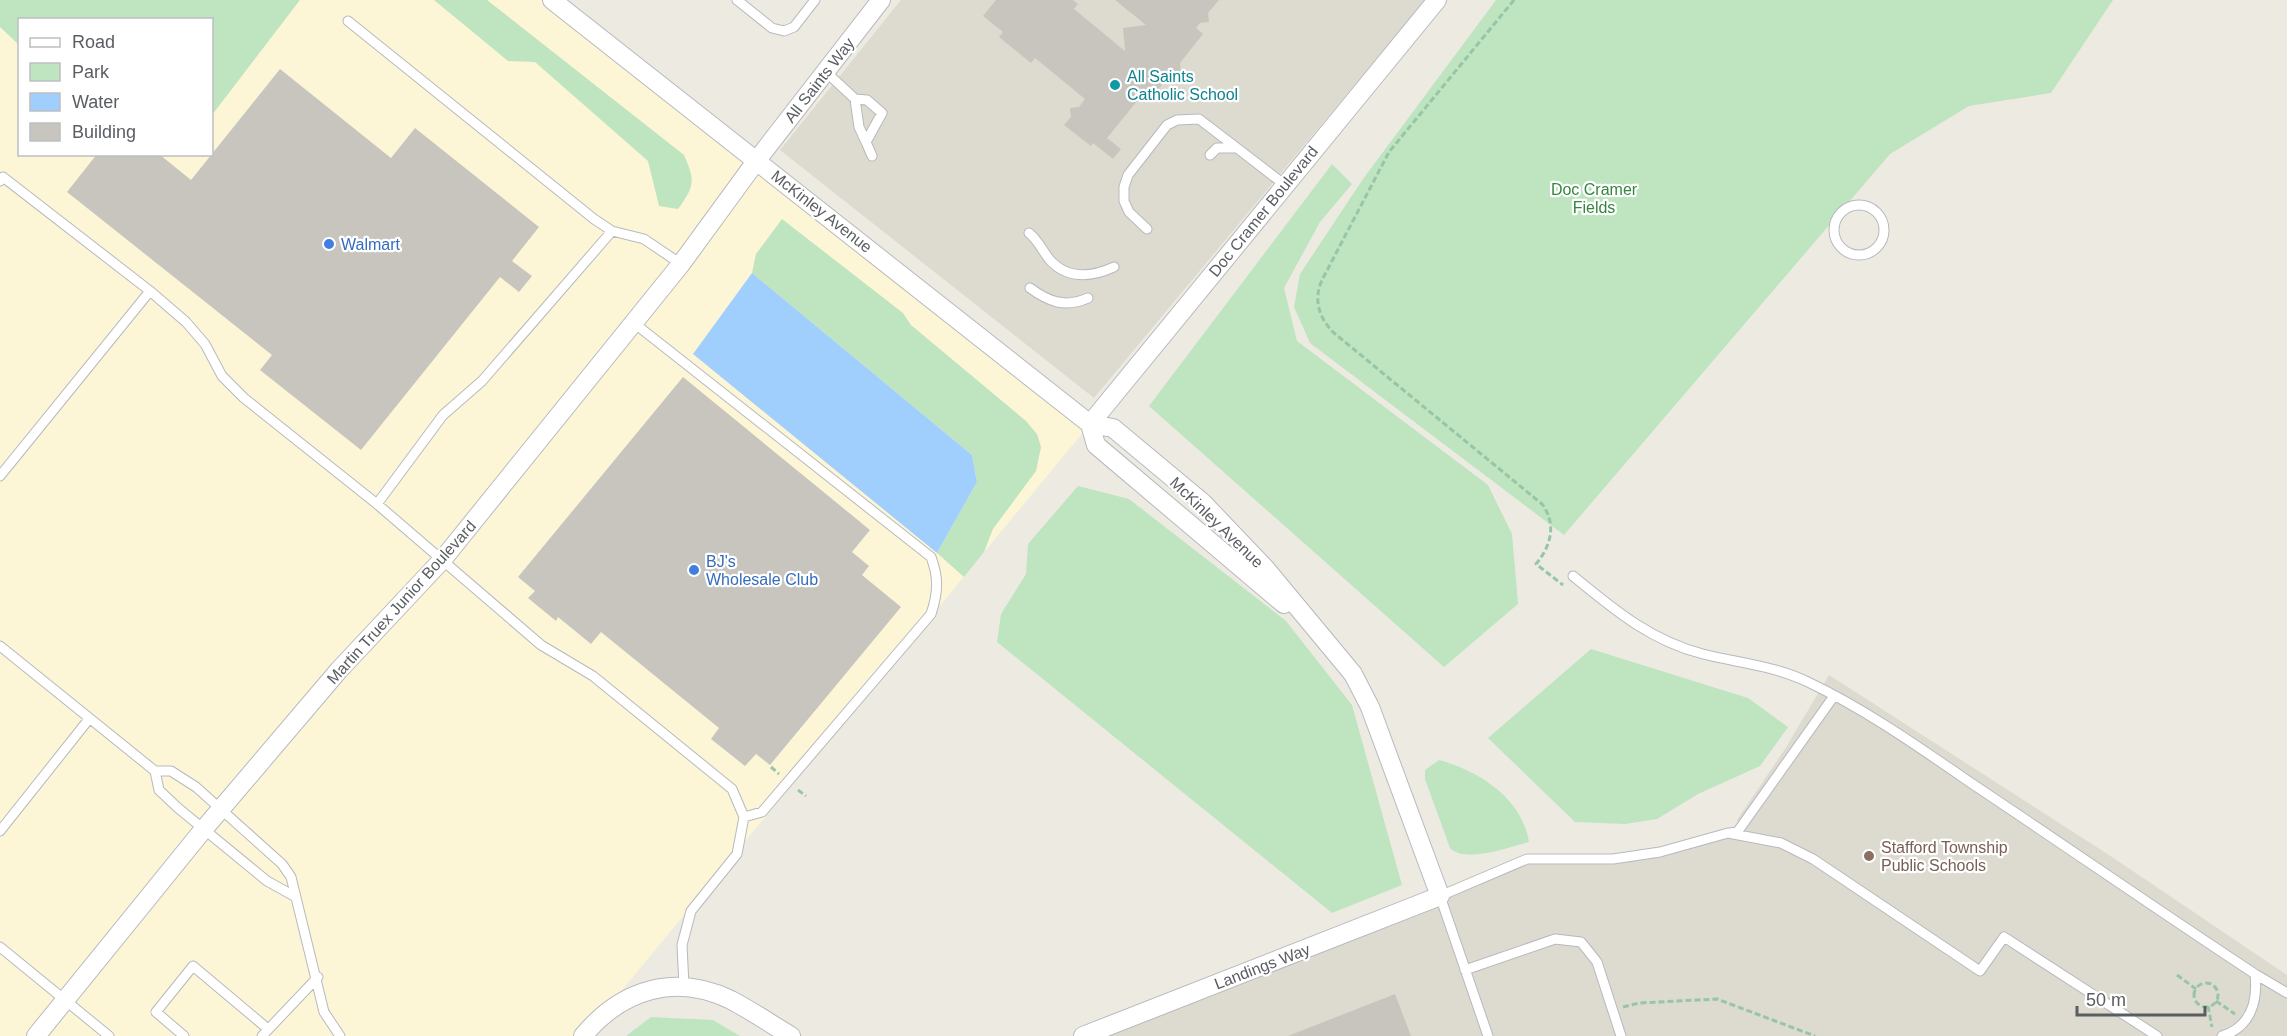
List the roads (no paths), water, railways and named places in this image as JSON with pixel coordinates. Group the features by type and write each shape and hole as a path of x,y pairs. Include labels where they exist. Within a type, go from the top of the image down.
{"street":[{"name":"McKinley Avenue","path":"552,0 1090,424 1113,428 1203,503 1265,568 1353,674 1370,707 1440,896"},
{"name":"All Saints Way","path":"757,160 881,0"},
{"name":"Doc Cramer Boulevard","path":"1090,424 1437,0"},
{"name":"Martin Truex Junior Boulevard","path":"36,1036 203,830 339,670 443,559 681,264 738,190 757,160"},
{"name":"McKinley Avenue","path":"1090,424 1096,445 1327,642"},
{"name":"Landings Way","path":"1083,1036 1440,896"},
{"path":"583,1036 615,1004 635,994 684,986 730,1000 791,1036"}],"lane":[{"path":"737,0 772,28 784,31 794,27 815,0"},
{"path":"348,21 612,231 644,239 681,264"},
{"path":"825,71 855,99 867,100 882,113 866,142"},
{"path":"855,99 859,127 872,156"},
{"path":"1147,229 1129,212 1124,201 1124,188 1128,175 1167,125 1177,120 1199,120 1285,185"},
{"path":"1210,155 1217,148 1237,148"},
{"path":"0,181 3,177 150,291 186,322 205,344 222,375 244,398 377,504 541,645 593,676 732,789 744,818 737,854 691,911 682,945 684,986"},
{"path":"1857,205 1874,210 1883,223 1882,241 1869,254 1860,255 1844,250 1834,236 1837,219 1842,212 1857,205"},
{"path":"377,504 443,415 482,381 612,231"},
{"path":"1029,233 1037,239 1052,262 1065,271 1082,276 1097,275 1114,267"},
{"path":"1030,288 1045,299 1060,304 1076,303 1088,298"},
{"path":"0,476 150,291"},
{"path":"634,323 931,557 938,575 937,595 931,614 762,812 744,818"},
{"path":"1573,576 1627,620 1673,644 1702,654 1776,669 1834,696 1926,753 2255,974 2287,993"},
{"path":"0,646 155,771 171,771 196,787 282,864 291,877 294,896 318,977 324,1012 340,1036"},
{"path":"1488,1036 1440,896 1527,859 1613,859 1660,852 1738,831 1834,696"},
{"path":"0,831 89,719"},
{"path":"155,771 159,790 203,830 267,881 294,896"},
{"path":"1728,834 1781,843 1814,859 1980,971 2004,937 2157,1036"},
{"path":"1465,970 1555,939 1581,942 1597,962 1621,1036"},
{"path":"0,947 109,1036"},
{"path":"184,1036 156,1012 194,966 265,1032 318,977"},
{"path":"2222,1036 2234,1032 2255,1004 2255,974"}],"water":[{"path":"752,273 972,455 977,482 937,553 693,354"}],"place":[{"name":"All Saints Catholic School","path":"1115,85"},
{"name":"Walmart","path":"329,244"},
{"name":"BJ's Wholesale Club","path":"694,570"},
{"name":"Stafford Township Public Schools","path":"1869,856"}],"park label":[{"name":"Doc Cramer Fields","path":"1594,198"}]}
